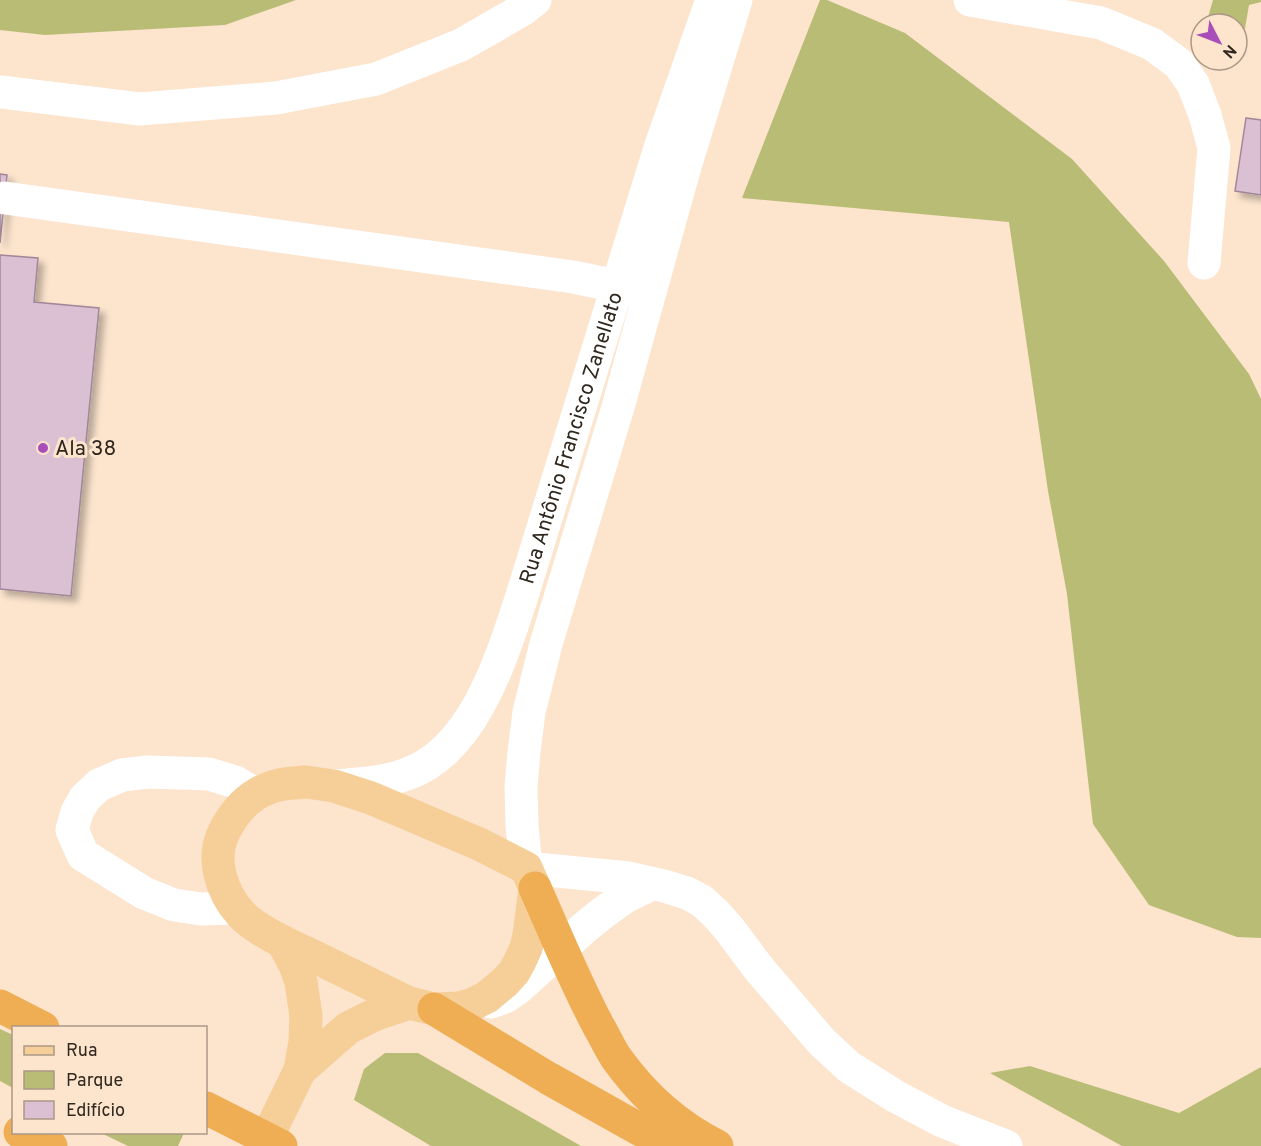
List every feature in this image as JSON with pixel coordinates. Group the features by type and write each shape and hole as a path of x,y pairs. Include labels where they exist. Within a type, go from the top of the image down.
{"highway":[{"path":"530,878 589,1008 616,1058 644,1092 666,1112 696,1135 717,1146"},
{"path":"0,1006 39,1026"},
{"path":"422,1006 669,1146"},
{"path":"207,1109 281,1146"},
{"path":"24,1134 51,1146"}],"main road":[{"name":"Rua Antônio Francisco Zanellato","path":"422,1006 282,941 242,915 228,898 220,877 218,855 223,833 236,811 255,794 279,785 306,782 334,786 371,798 479,844 530,878"},
{"path":"298,1076 348,1028 376,1014 422,1006 450,1009 471,1005 496,991 514,972 526,948 529,935 530,878"},
{"path":"263,1146 298,1076 306,1029 305,1000 301,982 282,941"}],"street":[{"path":"0,92 140,109 276,98 376,79 461,45 535,0"},
{"name":"Rua Antônio Francisco Zanellato","path":"334,786 378,781 408,774 424,766 458,738 470,722 491,681 511,631 660,148 712,0"},
{"name":"Rua Antônio Francisco Zanellato","path":"530,878 522,825 521,787 529,712 546,644 618,407 684,170 736,0"},
{"path":"970,0 1101,23 1152,44 1179,64 1193,84 1214,148 1204,263"},
{"path":"5,198 573,277 650,293"},
{"path":"236,908 201,909 174,905 144,893 83,855 72,830 77,812 85,798 99,785 122,775 148,772 209,774 235,782 255,794"},
{"path":"530,878 628,878 687,893 702,901 730,930 760,970 822,1042 849,1067 895,1096 942,1121 1005,1146"},
{"path":"471,1005 496,1001 517,990 604,912 625,897 652,884"}],"green space":[{"path":"0,0 296,0 225,25 45,35 0,30"},
{"path":"820,0 827,0 905,33 1072,159 1164,261 1249,374 1261,399 1261,938 1237,937 1149,905 1093,824 1067,594 1048,491 1009,222 742,198"},
{"path":"1213,0 1261,0 1261,2 1249,5 1248,12 1210,12"},
{"path":"0,1029 12,1035 12,1087 0,1081"},
{"path":"385,1053 418,1053 581,1146 431,1146 354,1100 364,1069"},
{"path":"1030,1066 1179,1113 1261,1067 1261,1146 1122,1146 990,1073"},
{"path":"103,1134 184,1134 178,1146 128,1146"}],"building":[{"path":"1246,118 1261,120 1261,195 1235,191"},
{"path":"0,174 7,175 0,243"},
{"name":"Ala 38","path":"0,255 38,258 34,302 99,308 71,596 0,589"}],"place":[{"name":"Ala 38","path":"43,448"}]}
